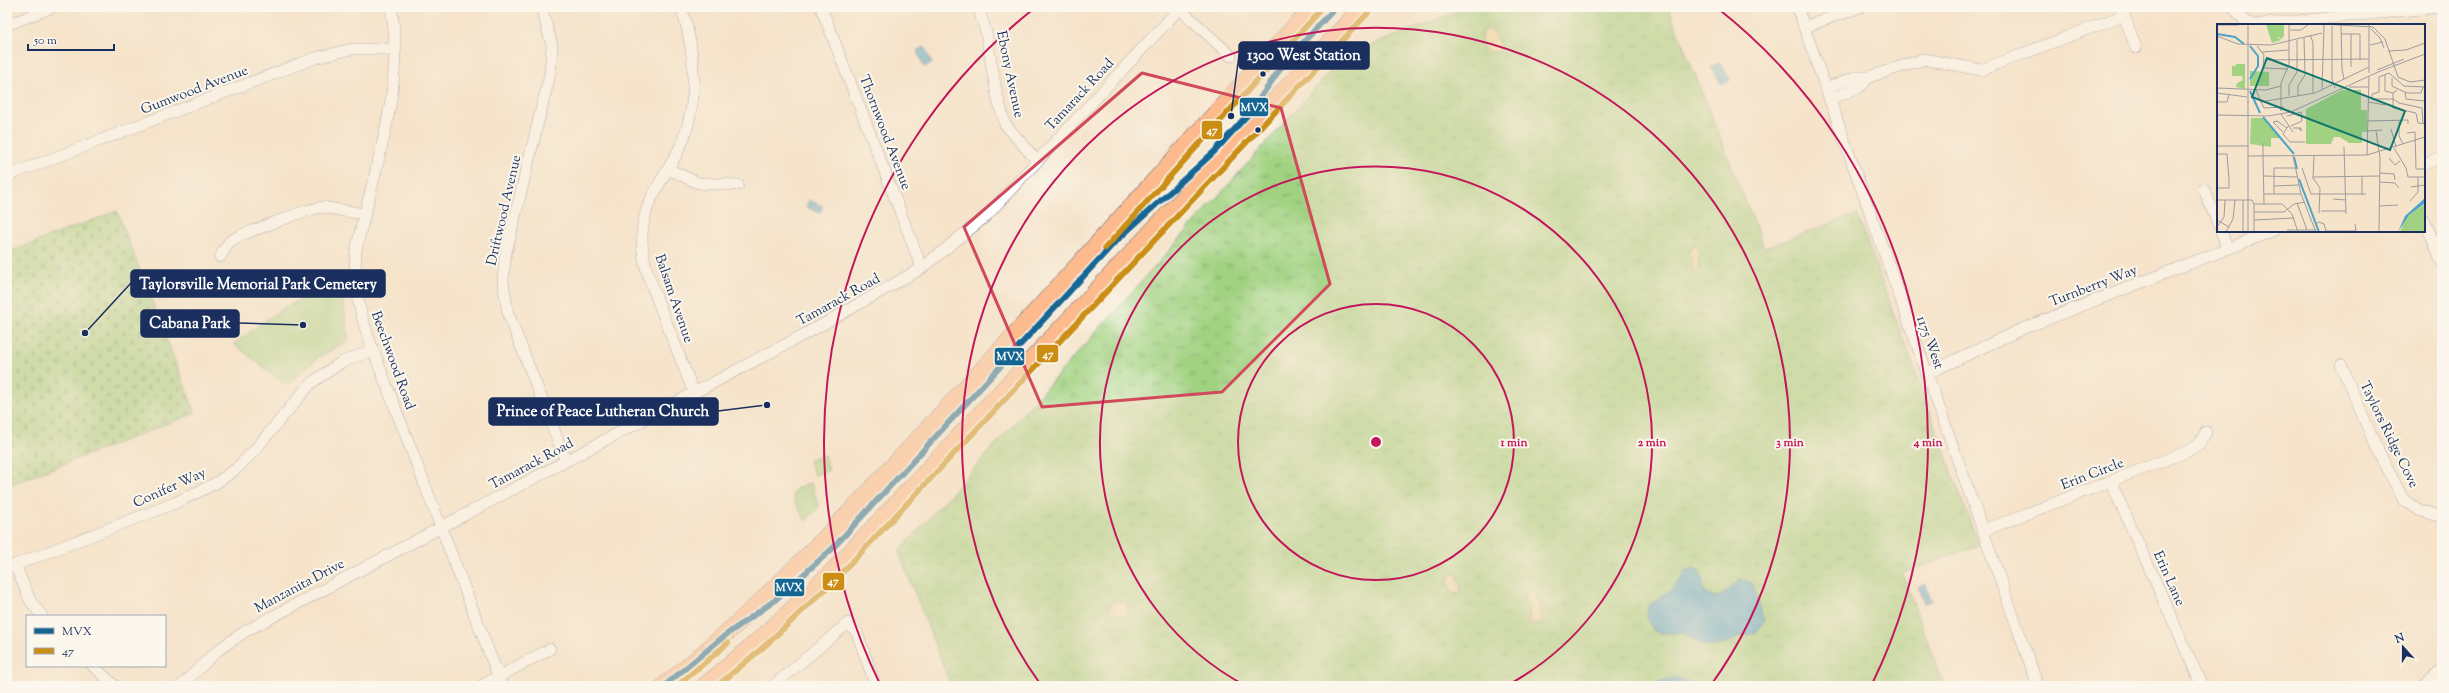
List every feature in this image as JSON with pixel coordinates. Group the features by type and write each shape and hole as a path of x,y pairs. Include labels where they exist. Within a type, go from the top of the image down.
{"main road":[{"path":"664,686 758,606 820,545 1076,269 1313,7"},
{"path":"705,686 762,638 833,571 1363,7"}],"street":[{"path":"7,25 53,7"},
{"name":"Beechwood Road","path":"391,7 396,49 393,91 356,251 355,286 360,316 500,681"},
{"name":"Driftwood Avenue","path":"541,7 552,45 550,74 505,257 502,281 508,313 566,462"},
{"name":"Balsam Avenue","path":"681,7 690,39 693,84 687,128 683,141 648,207 642,233 643,258 694,393"},
{"name":"Thornwood Avenue","path":"821,7 922,268"},
{"name":"Ebony Avenue","path":"978,7 986,32 997,96 1005,124 1037,161"},
{"path":"1179,7 1231,56"},
{"name":"Tamarack Road","path":"441,527 566,462 922,268 986,216 1179,7"},
{"name":"1175 West","path":"1797,7 2038,686"},
{"path":"1804,27 1860,7"},
{"path":"2233,7 2245,21 2252,24"},
{"path":"2265,24 2442,7"},
{"path":"1825,88 1856,77 1869,77 1924,59 1981,70 2122,11 2136,48"},
{"name":"Gumwood Avenue","path":"7,176 315,58 352,49 396,49"},
{"path":"1829,99 1860,87 1869,77"},
{"path":"2425,164 2442,157"},
{"path":"668,169 698,183 738,185"},
{"path":"2204,189 2217,222"},
{"path":"220,257 229,242 241,235 305,211 328,208 364,214"},
{"path":"2425,221 2442,262"},
{"path":"2221,232 2227,248"},
{"name":"Turnberry Way","path":"1926,374 1970,355 2022,329 2270,232"},
{"name":"Conifer Way","path":"11,566 175,503 216,483 236,469 253,452 311,383 342,362 373,350"},
{"name":"Taylors Ridge Cove","path":"2341,365 2374,442 2404,499 2419,510 2442,517"},
{"name":"Erin Circle","path":"1982,531 2186,452 2199,444 2206,432"},
{"name":"Erin Lane","path":"2111,482 2202,686"},
{"name":"Manzanita Drive","path":"181,686 217,651 244,632 441,527"},
{"path":"11,566 31,602 41,615"},
{"path":"773,686 848,623 857,633 862,644 876,686"},
{"path":"481,686 500,681 550,650"},
{"path":"94,667 115,686"},
{"path":"2424,686 2442,671"}],"highlighted area":[{"path":"1142,73 1281,108 1330,284 1222,392 1042,407 964,227"}],"green space":[{"path":"1469,7 1668,7 1764,248 1857,214 1979,546 1902,573 1944,686 951,686 899,552 1344,56"},
{"path":"117,211 195,413 7,486 7,253"},
{"path":"340,282 349,340 320,356 286,385 234,344 281,309"},
{"path":"824,455 829,470 814,475 809,460"},
{"path":"811,483 819,507 806,521 795,502 793,494 797,488"}],"sand":[{"path":"1488,29 1491,30 1497,39 1500,46 1499,52 1488,52 1482,46 1481,33"},
{"path":"1695,245 1701,251 1698,256 1700,268 1696,271 1692,268 1692,259 1688,254 1691,246"},
{"path":"1456,573 1461,587 1460,591 1455,594 1451,589 1448,577"},
{"path":"1529,589 1536,591 1542,619 1540,623 1531,625 1528,623 1530,609 1524,596"},
{"path":"1114,601 1127,603 1128,613 1123,615 1111,612 1110,608"}],"water":[{"path":"925,47 932,64 924,67 917,50"},
{"path":"1720,62 1730,80 1722,85 1711,67"},
{"path":"809,200 823,206 820,213 806,207"},
{"path":"1694,568 1700,571 1705,593 1711,596 1720,596 1741,579 1752,583 1764,621 1757,632 1741,636 1719,646 1703,645 1683,633 1659,633 1653,630 1647,619 1648,606 1671,590 1687,570"},
{"path":"1926,584 1932,601 1924,604 1918,587"},
{"path":"1674,678 1688,681 1698,686 1653,686 1661,681"}],"transit line":[{"name":"MVX","path":"664,686 723,637 774,601 832,549 1115,242 1215,151 1251,111 1285,62 1336,7"},
{"name":"47","path":"1105,248 1319,12"},
{"name":"47","path":"717,686 767,644 839,576 1369,12"},
{"name":"47","path":"677,686 728,643"}],"place":[{"name":"1300 West Station","path":"1231,116"},
{"name":"Cabana Park","path":"303,325"},
{"name":"Taylorsville Memorial Park Cemetery","path":"85,333"},
{"name":"Prince of Peace Lutheran Church","path":"767,405"}]}
